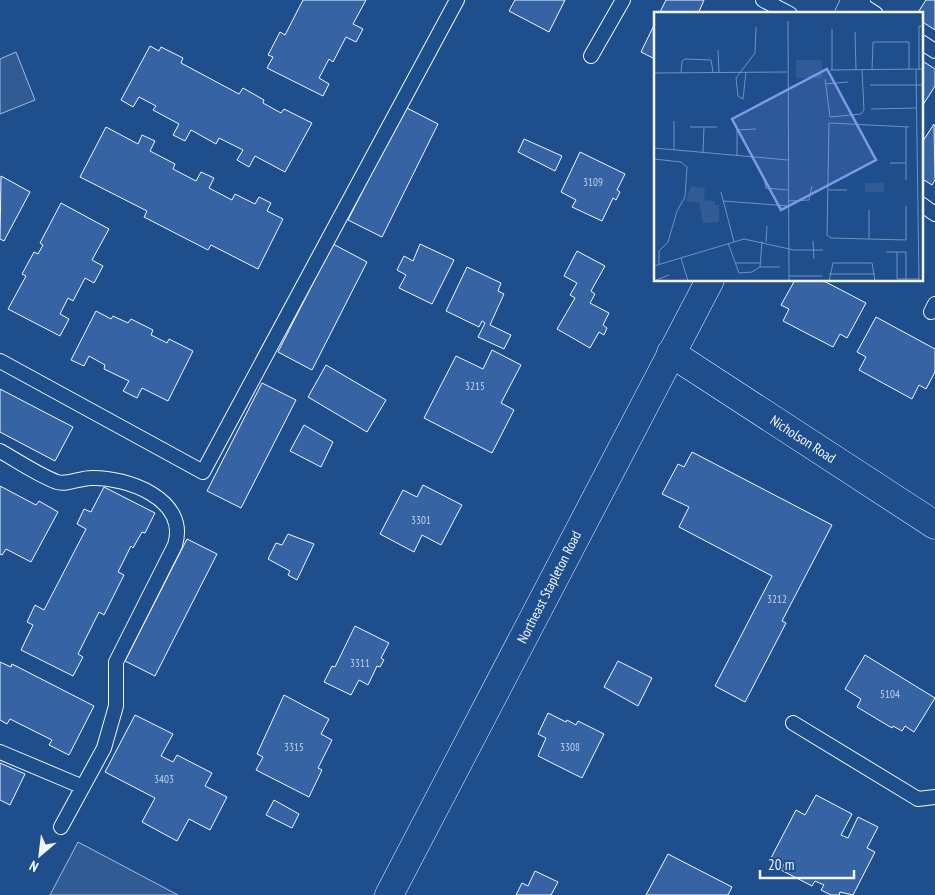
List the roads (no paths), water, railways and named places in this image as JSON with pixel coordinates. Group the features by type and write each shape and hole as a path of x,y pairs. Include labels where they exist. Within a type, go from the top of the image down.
{"street":[{"name":"Northeast Stapleton Road","path":"389,895 709,281"},
{"name":"Nicholson Road","path":"671,353 935,525"}],"lane":[{"path":"0,360 203,472 457,0"},
{"path":"592,56 623,0"},
{"path":"764,0 786,12"},
{"path":"922,43 935,51"},
{"path":"922,205 935,214"},
{"path":"0,451 59,483 91,478 124,481 170,508 178,526 175,545 116,662 116,706 104,748 61,827"},
{"path":"793,723 918,799 935,797"},
{"path":"0,752 83,787"}]}
